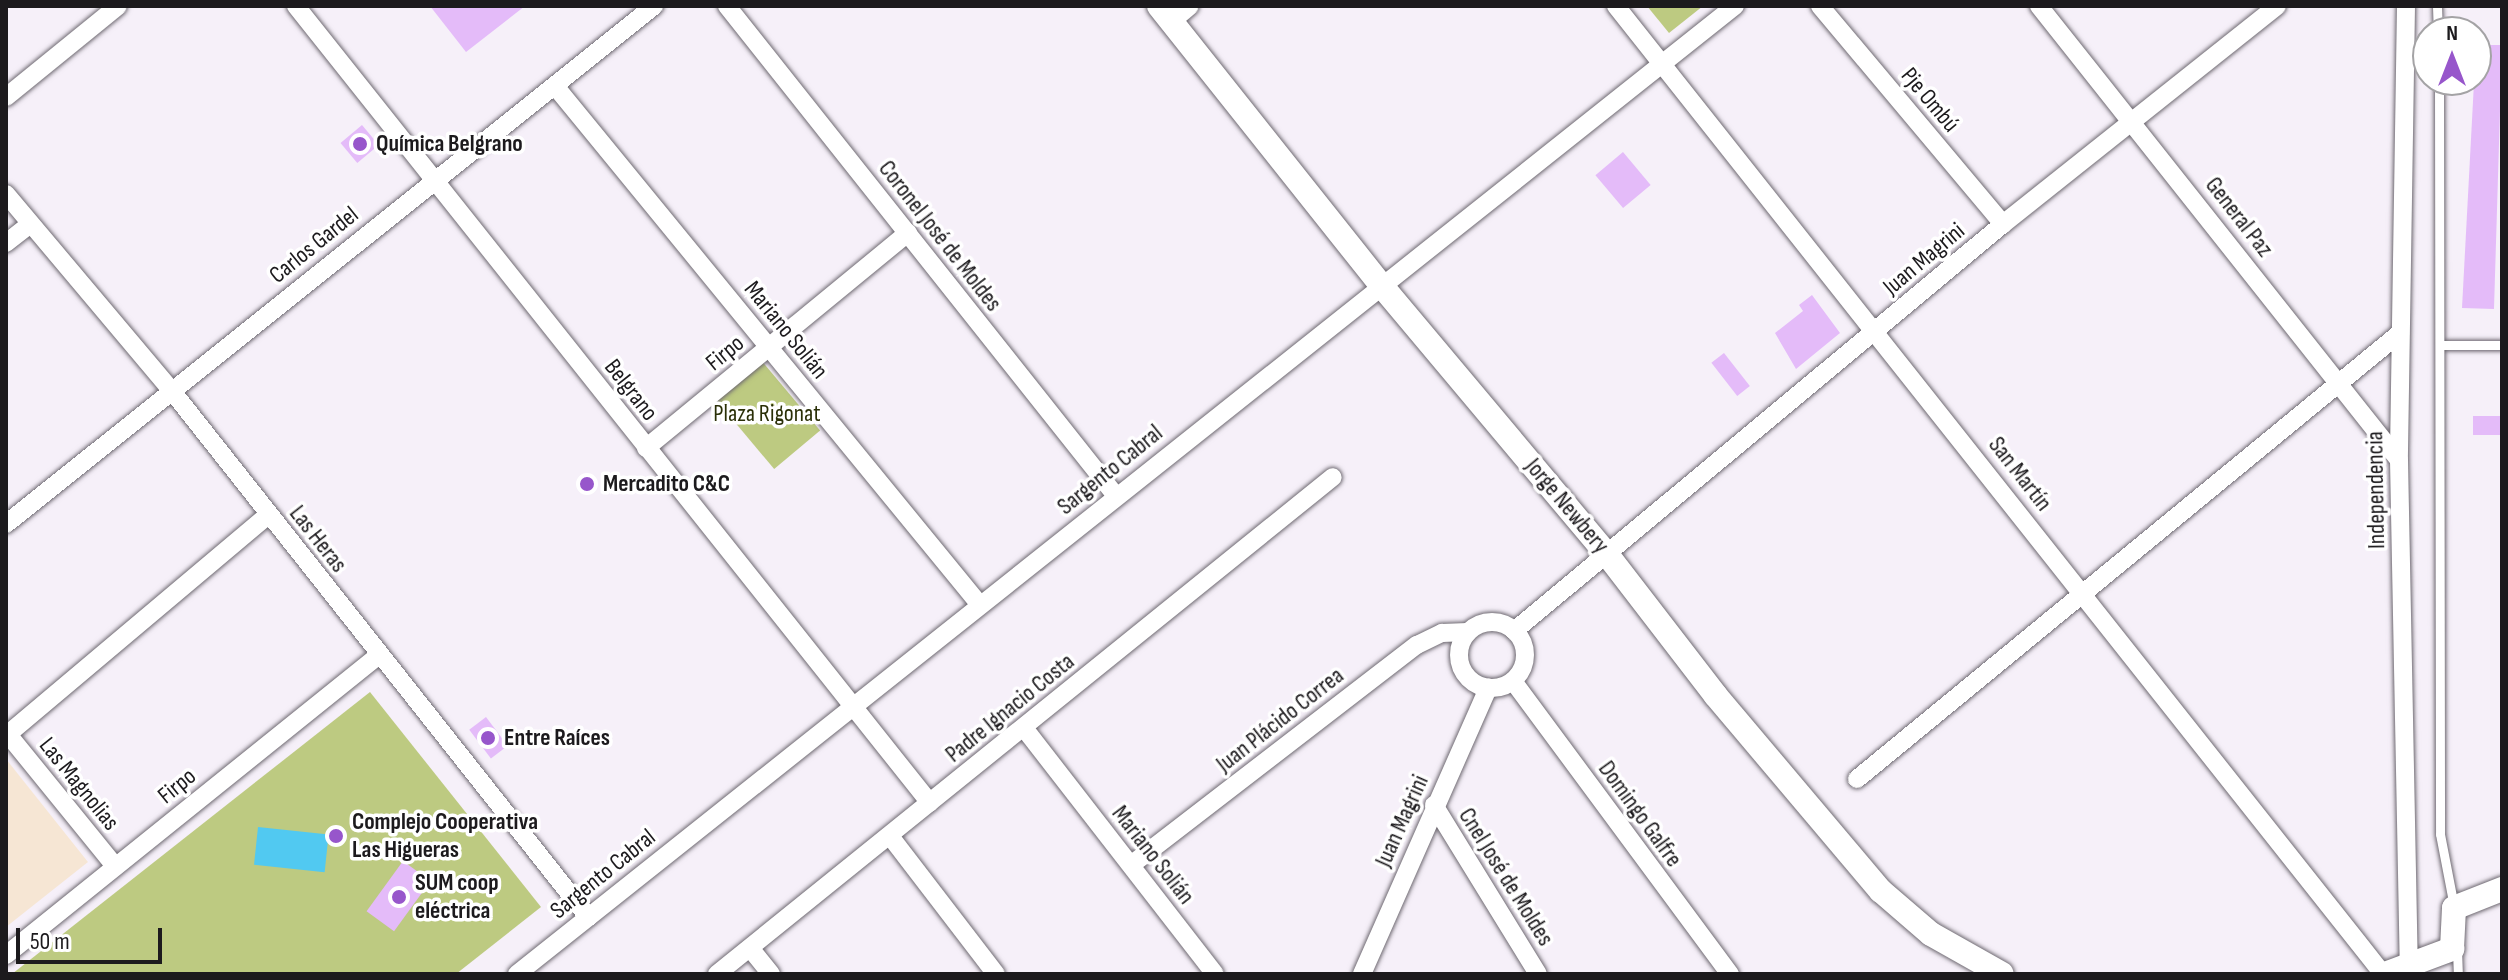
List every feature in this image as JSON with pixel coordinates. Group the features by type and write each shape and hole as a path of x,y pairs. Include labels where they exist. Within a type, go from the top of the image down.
{"main road":[{"name":"Jorge Newbery","path":"1174,11 1381,285 1606,553 1716,696 1881,891 1931,934 2002,974"},
{"path":"2384,974 2409,969 2452,949 2454,908 2502,889"}],"street":[{"path":"6,97 118,6"},
{"name":"Belgrano","path":"296,6 930,803"},
{"name":"Carlos Gardel","path":"6,524 433,179 654,6"},
{"name":"Coronel José de Moldes","path":"727,6 1116,496"},
{"name":"San Martín","path":"1616,6 1877,330 2384,974"},
{"name":"Sargento Cabral","path":"517,974 850,705 1735,6"},
{"name":"Pje Ombú","path":"1820,6 2003,224"},
{"name":"General Paz","path":"2039,6 2399,460"},
{"name":"Independencia","path":"2406,6 2399,460 2409,969"},
{"name":"Juan Magrini","path":"1514,631 2003,224 2134,122 2266,9"},
{"name":"Mariano Solián","path":"555,86 980,605"},
{"name":"Las Heras","path":"6,194 172,391 588,917"},
{"path":"6,243 30,224"},
{"name":"Firpo","path":"646,448 908,233"},
{"path":"1857,779 2081,591 2400,333"},
{"name":"Padre Ignacio Costa","path":"717,974 1333,477"},
{"path":"7,733 268,515"},
{"path":"1494,623 1514,631 1525,650 1513,681 1488,688 1462,669 1460,648 1468,632 1494,623"},
{"name":"Juan Plácido Correa","path":"1131,865 1417,645 1442,633 1468,632"},
{"name":"Firpo","path":"6,955 379,655"},
{"name":"Domingo Galfre","path":"1513,681 1730,974"},
{"name":"Juan Magrini","path":"1362,974 1488,688"},
{"name":"Mariano Solián","path":"1024,728 1215,974"},
{"name":"Las Magnolias","path":"7,733 115,866"},
{"name":"Cnel José de Moldes","path":"1434,805 1538,974"},
{"path":"890,836 996,974"},
{"path":"750,948 771,974"}],"lane":[{"path":"2439,96 2443,345 2440,834 2445,881 2454,908 2458,974"},
{"path":"2443,345 2502,345"}],"shaded area":[{"path":"6,759 88,862 6,927"}],"green space":[{"path":"1647,6 1703,6 1669,33"},
{"name":"Plaza Rigonat","path":"761,360 820,430 774,469 715,399"},
{"name":"Complejo Cooperativa Las Higueras","path":"370,692 541,907 456,974 12,974"}],"water":[{"path":"258,827 329,834 325,872 254,865"}],"building":[{"path":"430,6 525,6 466,52"},
{"path":"2492,45 2502,45 2494,309 2462,308 2473,96 2492,96"},
{"name":"Química Belgrano","path":"362,125 379,145 357,163 341,143"},
{"path":"1623,152 1651,185 1623,208 1595,175"},
{"path":"1812,295 1840,333 1796,369 1775,333 1803,311 1799,305"},
{"path":"1724,353 1750,386 1737,396 1711,363"},
{"path":"2473,416 2502,416 2502,435 2473,435"},
{"name":"Entre Raíces","path":"486,717 508,746 491,758 469,730"},
{"name":"SUM coop eléctrica","path":"403,861 431,881 394,931 367,911"}],"place":[{"name":"Química Belgrano","path":"360,144"},
{"name":"Mercadito C&C","path":"587,484"},
{"name":"Entre Raíces","path":"488,738"},
{"name":"Complejo Cooperativa Las Higueras","path":"336,836"},
{"name":"SUM coop eléctrica","path":"399,897"}]}
